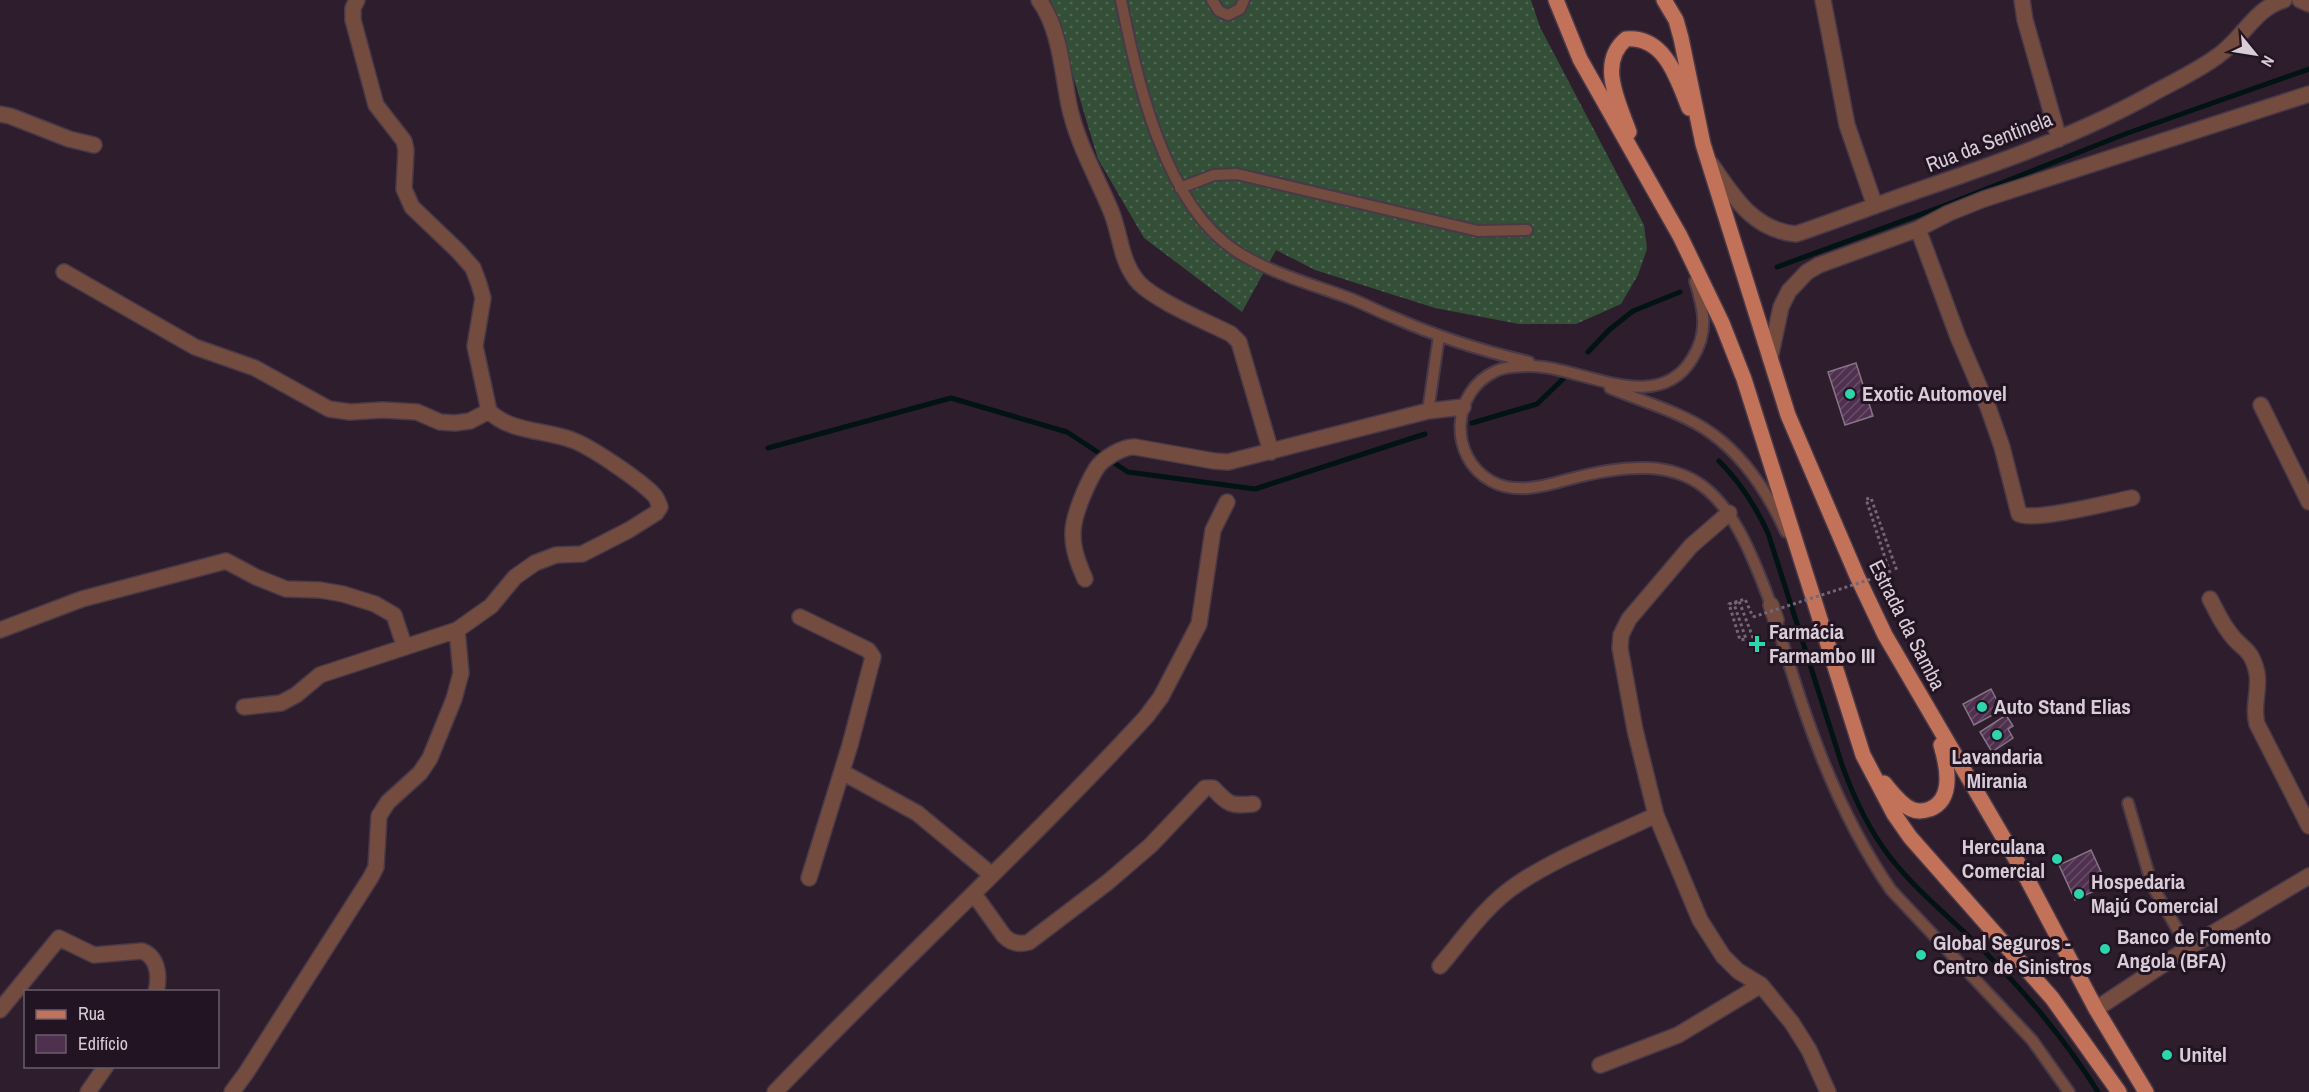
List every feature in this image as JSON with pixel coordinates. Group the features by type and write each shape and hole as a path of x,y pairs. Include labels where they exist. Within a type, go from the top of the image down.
{"main road":[{"path":"1556,0 1580,59 1680,236 1722,323 1744,379 1863,755 1894,814 1910,837 2052,999 2119,1092"},
{"path":"1665,0 1676,20 1681,38 1703,144"},
{"path":"1642,169 1619,104 1610,70 1614,51 1626,39 1646,41 1661,52 1679,85 1703,144"},
{"name":"Estrada da Samba","path":"1703,144 1788,415 1865,593 1885,635 1932,719 2024,873 2097,1009 2146,1092"},
{"path":"1863,755 1902,802 1911,809 1921,811 1932,809 1942,798 1947,786 1946,761 1932,719"}],"street":[{"path":"244,707 282,703 296,695 320,675 404,645 457,630 491,606 515,578 535,563 556,555 582,554 628,530 656,513 660,507 653,494 595,452 571,439 508,423 495,417 489,411 475,346 483,297 479,284 473,268 412,207 404,189 406,150 404,141 376,105 353,20 353,8 357,0"},
{"path":"1039,0 1053,23 1073,122 1083,151 1111,211 1123,259 1139,282 1153,293 1231,334 1239,342 1243,349 1272,452"},
{"path":"1823,0 1847,125 1875,206"},
{"path":"2022,0 2025,20 2059,139"},
{"name":"Rua da Sentinela","path":"1708,160 1748,212 1764,226 1781,233 1796,234 1942,184 2059,139 2146,97 2220,54 2259,14 2274,3 2284,0"},
{"path":"2300,0 2309,4"},
{"path":"1770,358 1781,307 1796,281 1819,265 1918,229 1984,199 2309,94"},
{"path":"0,114 94,146"},
{"path":"1918,229 1958,337 1988,406 2002,447 2019,514 2026,517 2046,515 2132,498"},
{"path":"64,273 195,346 255,368 329,409 350,412 383,410 417,412 441,422 455,423 470,421 489,411"},
{"path":"2261,405 2309,501"},
{"path":"1085,579 1075,555 1072,534 1077,514 1097,467 1121,449 1135,447 1228,462 1428,411 1463,408"},
{"path":"775,1092 863,1000 974,894 1104,763 1146,717 1161,697 1199,624 1213,530 1227,502"},
{"path":"1729,513 1679,561 1629,619 1621,635 1620,648 1627,689 1656,815 1700,920 1723,956 1738,971 1761,985 1792,1023 1809,1050 1828,1092"},
{"path":"0,630 82,600 226,561 256,577 286,589 320,590 375,604 394,615 404,645"},
{"path":"2210,599 2230,635 2246,647 2251,656 2257,674 2258,690 2254,712 2257,724 2309,826"},
{"path":"1771,605 1776,620"},
{"path":"800,616 872,653 873,661 809,878"},
{"path":"232,1092 371,878 376,867 379,816 388,802 420,773 430,758 460,678 457,630"},
{"path":"842,772 917,813 992,875"},
{"path":"974,894 1004,936 1022,944 1029,942 1151,845 1204,788 1213,788 1228,804 1234,806 1253,804"},
{"path":"1440,966 1493,905 1514,886 1538,871 1656,815"},
{"path":"2097,1009 2188,948 2309,876"},
{"path":"0,1010 59,938 94,955 142,951 149,954 156,966 156,990"},
{"path":"1600,1065 1678,1035 1761,985"},
{"path":"88,1092 105,1068"}],"lane":[{"path":"1120,0 1133,59 1153,124 1180,188 1195,212 1213,233 1235,250 1289,276 1480,350 1622,386 1657,385 1677,375 1690,363 1702,338 1704,313 1680,236"},
{"path":"1212,0 1219,11 1228,15 1240,9 1244,0"},
{"path":"1180,188 1214,175 1237,174 1478,231 1527,230"},
{"path":"1428,411 1439,336"},
{"path":"1540,365 1508,367 1496,371 1468,395 1460,428 1463,448 1468,460 1480,475 1493,483 1529,489 1580,477 1630,469 1676,471 1693,478 1710,490 1729,513 1752,553 1771,605"},
{"path":"1576,375 1686,419 1711,433 1740,460 1759,483 1776,509 1802,568"},
{"path":"1776,620 1818,750 1835,791 1872,863 1904,905 2032,1040 2069,1092"},
{"path":"2128,803 2152,885 2188,948"}],"path":[{"path":"1753,638 1739,601 1734,604 1746,639 1740,640 1729,604 1745,599 1753,617 1890,573 1866,499 1871,498 1897,571"}],"green space":[{"path":"1050,0 1531,0 1540,27 1644,225 1647,249 1638,275 1621,304 1576,324 1519,324 1435,308 1315,270 1276,250 1242,312 1144,238 1098,159"}],"building":[{"name":"Exotic Automovel","path":"1856,363 1873,416 1845,425 1828,372"},
{"name":"Auto Stand Elias","path":"1991,689 2002,710 1974,725 1963,704"},
{"name":"Lavandaria Mirania","path":"2006,715 2013,726 2008,729 2013,738 1992,752 1980,732"},
{"path":"2091,850 2107,885 2075,900 2059,865"}],"waterway":[{"path":"1777,267 1946,205 2125,134 2309,69"},
{"path":"1588,352 1609,330 1633,311 1680,292"},
{"path":"1472,423 1537,404 1563,379"},
{"path":"768,448 951,398 1067,432 1128,472 1255,489 1425,434"},
{"path":"1719,461 1747,495 1768,533 1842,765 1868,824 1890,857 1912,882 1984,951 2030,1001 2073,1054 2098,1092"}],"place":[{"name":"Exotic Automovel","path":"1850,394"},
{"name":"Farmácia Farmambo III","path":"1757,644"},
{"name":"Auto Stand Elias","path":"1982,707"},
{"name":"Lavandaria Mirania","path":"1997,735"},
{"name":"Herculana Comercial","path":"2057,859"},
{"name":"Hospedaria Majú Comercial","path":"2079,894"},
{"name":"Banco de Fomento Angola (BFA)","path":"2105,949"},
{"name":"Global Seguros - Centro de Sinistros","path":"1921,955"},
{"name":"Unitel","path":"2167,1055"}]}
